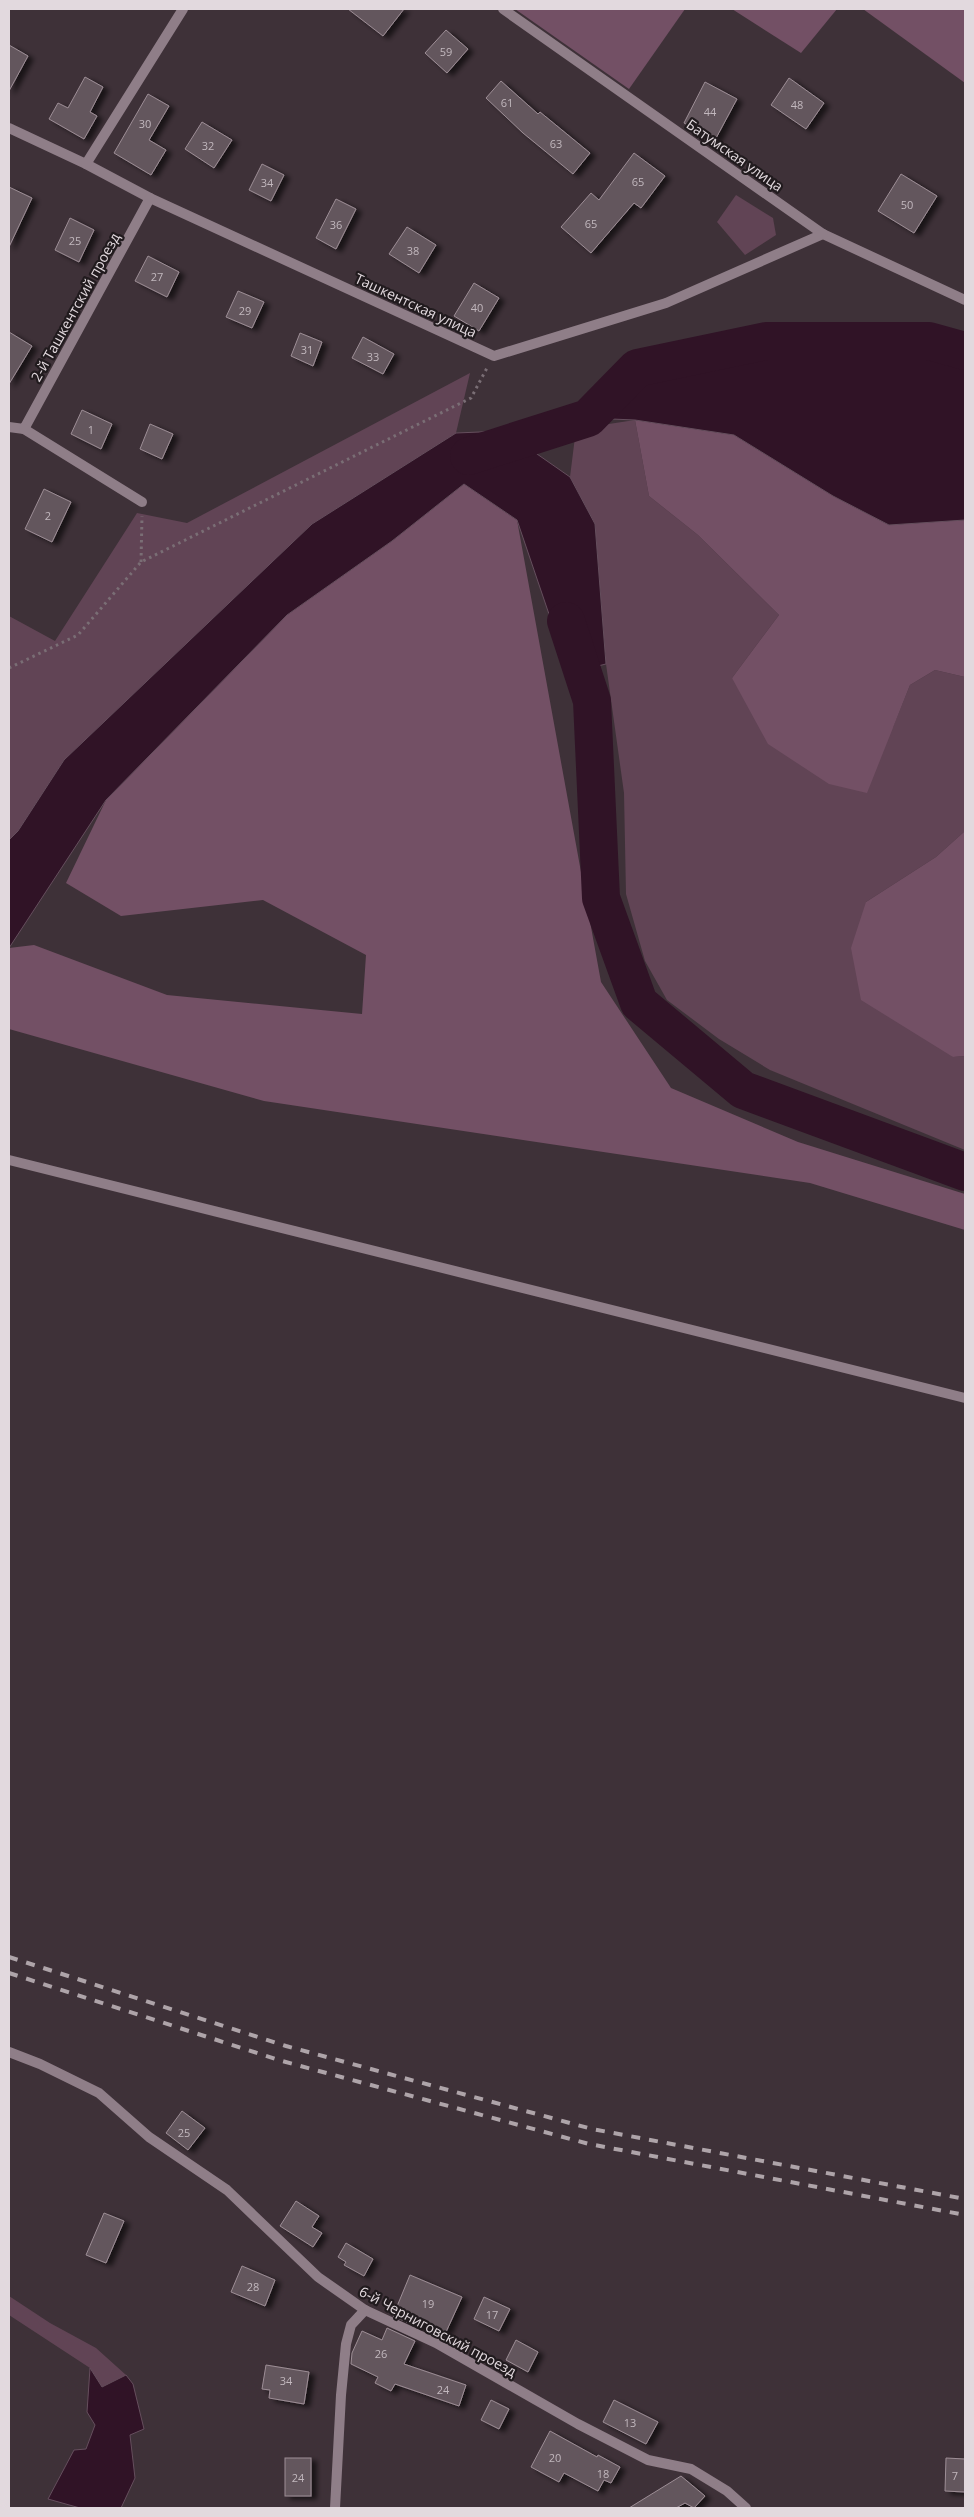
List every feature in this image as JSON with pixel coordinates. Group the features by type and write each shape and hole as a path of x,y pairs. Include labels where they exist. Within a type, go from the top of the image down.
{"street":[{"path":"86,164 183,9"},
{"name":"Батумская улица","path":"503,9 823,234 965,300"},
{"name":"Ташкентская улица","path":"9,128 86,164 150,198 494,356"},
{"name":"2-й Ташкентский проезд","path":"24,429 150,198"},
{"path":"494,356 666,303 823,234"},
{"path":"9,427 24,429 142,502"},
{"path":"9,1160 965,1398"},
{"name":"6-й Черниговский проезд","path":"9,2052 40,2064 99,2093 149,2137 227,2190 318,2277 364,2310 436,2343 578,2424 648,2460 691,2469 726,2491 746,2508"},
{"path":"336,2508 341,2395 346,2344 351,2325 364,2310"}],"path":[{"path":"9,668 78,635 141,562 471,398 494,356"},
{"path":"141,562 142,502"}],"shaded area":[{"path":"515,9 685,9 629,89"},
{"path":"732,9 837,9 801,53"},
{"path":"863,9 965,9 965,83"},
{"path":"736,195 773,218 776,235 745,255 717,222"},
{"path":"766,341 929,341 965,351 965,520 889,525 833,496 734,435 635,420 588,418 637,368"},
{"path":"470,373 456,433 312,524 64,760 18,831 9,840 9,616 55,641 137,513 187,523"},
{"path":"635,420 649,496 698,535 779,615 732,678 893,727 910,685 935,670 965,677 965,831 936,857 866,902 953,1057 965,1056 965,1150 770,1070 719,1039 667,1000 645,961 626,894 624,793 606,664 595,524 570,477 576,429"},
{"path":"635,420 734,435 833,496 889,525 965,520 965,677 935,670 910,685 867,793 829,784 768,744 732,678 779,615 698,535 649,496"},
{"path":"504,431 570,477 595,524 606,664 569,673 517,520 464,484 392,541 287,615 106,800 9,948 9,840 18,831 64,760 312,524 456,433"},
{"path":"464,484 517,520 601,982 671,1088 798,1142 965,1194 965,1230 810,1183 264,1101 9,1029 9,948 34,945 167,995 362,1014 366,955 263,900 121,916 66,883 106,800 287,615 392,541"},
{"path":"965,831 965,1056 953,1057 861,1000 851,948 866,902 936,857"},
{"path":"9,2296 50,2323 96,2348 126,2375 102,2387 90,2368 9,2315"},
{"path":"90,2368 102,2387 126,2375 133,2384 144,2429 130,2435 135,2478 121,2508 80,2508 48,2499 74,2450 86,2449 95,2425 87,2412"}],"building":[{"path":"348,9 404,9 383,36"},
{"path":"446,30 468,49 447,73 425,53"},
{"path":"9,45 28,56 9,91"},
{"path":"85,77 103,87 90,112 97,116 84,139 49,119 58,103 68,108"},
{"path":"789,78 824,103 806,129 771,105"},
{"path":"501,81 538,114 540,112 590,153 573,174 523,133 486,98"},
{"path":"705,82 737,99 715,140 684,123"},
{"path":"148,94 169,106 149,140 166,150 151,175 114,153"},
{"path":"202,122 232,140 214,168 185,149"},
{"path":"634,153 665,176 641,208 634,203 591,253 561,227 591,193 599,200"},
{"path":"262,164 284,175 271,201 249,190"},
{"path":"901,174 937,196 914,233 878,211"},
{"path":"9,187 32,198 9,247"},
{"path":"336,199 356,209 336,249 316,238"},
{"path":"70,218 94,230 79,262 55,250"},
{"path":"407,227 436,245 419,273 389,254"},
{"path":"148,256 179,272 167,297 135,281"},
{"path":"474,283 499,298 479,331 454,316"},
{"path":"238,291 264,302 252,328 226,317"},
{"path":"9,332 32,346 9,384"},
{"path":"300,333 322,342 313,366 291,356"},
{"path":"363,337 394,354 383,374 352,358"},
{"path":"82,410 112,424 101,449 71,434"},
{"path":"150,424 173,434 162,459 140,449"},
{"path":"44,489 71,502 52,542 25,529"},
{"path":"182,2111 205,2128 188,2150 166,2133"},
{"path":"296,2201 319,2216 312,2227 322,2233 313,2247 280,2226"},
{"path":"104,2213 124,2221 106,2263 86,2255"},
{"path":"346,2243 373,2259 364,2276 344,2265 346,2262 338,2257"},
{"path":"242,2266 275,2280 265,2306 231,2292"},
{"path":"410,2275 462,2297 446,2332 424,2322 421,2328 393,2316"},
{"path":"484,2297 510,2309 499,2331 474,2319"},
{"path":"387,2328 415,2341 404,2364 466,2385 459,2406 395,2384 391,2391 375,2383 378,2377 351,2364 352,2353 362,2331 382,2340"},
{"path":"516,2340 538,2352 528,2372 506,2360"},
{"path":"266,2365 309,2372 304,2404 269,2398 270,2390 262,2389"},
{"path":"491,2400 509,2409 499,2429 481,2420"},
{"path":"614,2400 658,2422 646,2444 603,2422"},
{"path":"550,2431 597,2457 598,2455 620,2467 611,2483 604,2480 598,2491 564,2473 559,2482 531,2467"},
{"path":"285,2458 311,2458 311,2496 285,2496"},
{"path":"946,2458 965,2459 965,2492 945,2491"},
{"path":"681,2476 705,2496 694,2508 685,2503 676,2508 629,2508"}],"waterway":[{"path":"469,456 588,418 637,368 766,341 929,341 965,351"},
{"path":"566,621 592,701 601,898 639,1003 743,1090 965,1172"}],"railway":[{"path":"9,1957 286,2046 592,2129 965,2199"},
{"path":"9,1973 282,2061 589,2144 965,2215"}]}
